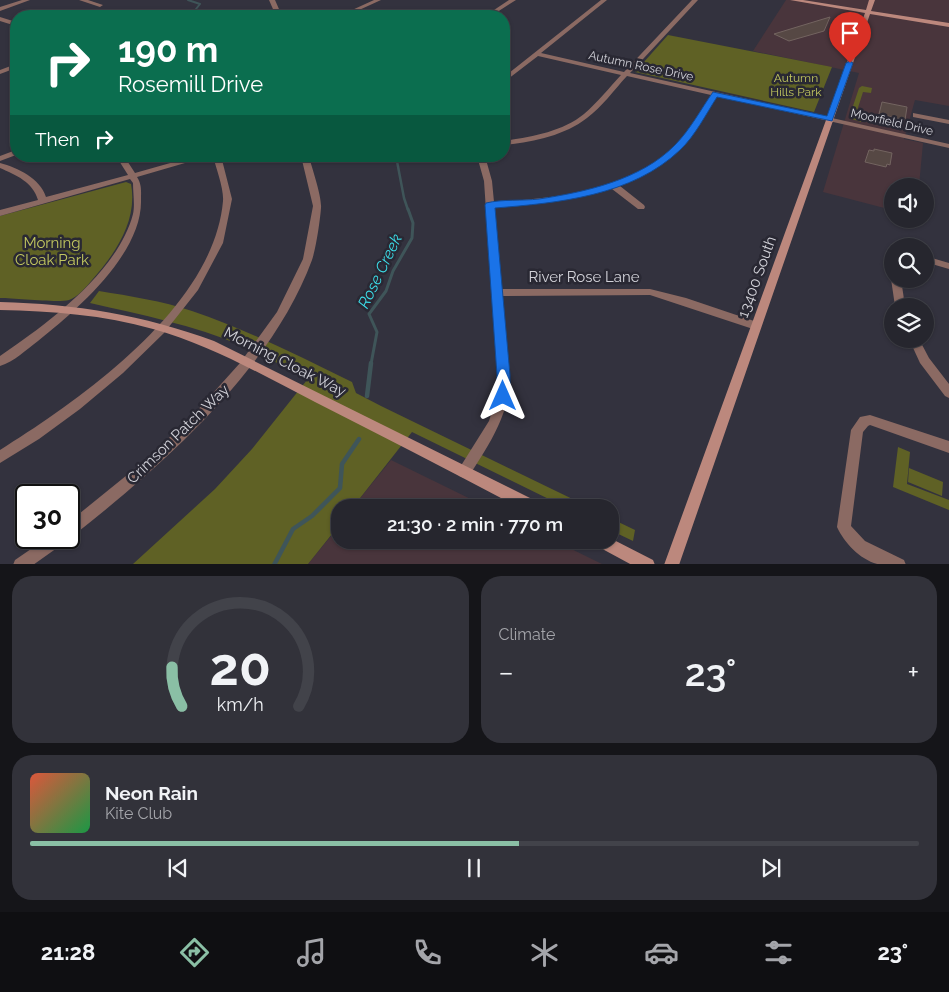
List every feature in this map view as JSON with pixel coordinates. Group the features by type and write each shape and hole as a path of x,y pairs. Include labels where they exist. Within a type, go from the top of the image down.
{"main road":[{"path":"793,0 949,26"},
{"name":"13400 South","path":"671,564 872,0"},
{"name":"Morning Cloak Way","path":"0,306 69,310 119,318 161,328 211,344 517,499"},
{"path":"618,549 648,564"}],"street":[{"path":"0,9 27,0"},
{"path":"82,0 100,5"},
{"path":"356,10 378,0"},
{"path":"497,10 513,0"},
{"path":"510,75 604,0"},
{"path":"510,142 539,137 571,125 586,116 695,0"},
{"name":"Autumn Rose Drive","path":"536,54 830,120"},
{"path":"490,205 554,200 588,193 613,185 642,172 671,154 684,140 715,94"},
{"path":"916,115 949,122"},
{"name":"Moorfield Drive","path":"830,120 949,146"},
{"path":"0,362 38,336 69,310 107,271 131,233 139,202 134,176 124,162"},
{"path":"0,213 184,162"},
{"path":"0,457 52,423 93,392 139,352 181,305 203,274 223,231 228,208 228,188 220,162"},
{"name":"Crimson Patch Way","path":"80,522 120,491 214,403 248,362 287,304 308,253 315,225 316,200 313,179 307,162"},
{"path":"464,472 494,424 503,396 504,375 488,181 483,162"},
{"path":"0,165 32,181 41,192 44,201"},
{"path":"613,185 641,206"},
{"path":"934,262 949,266"},
{"name":"River Rose Lane","path":"496,293 650,292 756,326"},
{"path":"918,348 924,360 949,393"},
{"path":"899,564 858,545 851,540 844,528 857,430 864,421 880,422 949,447"},
{"path":"20,564 42,549"}],"shaded area":[{"path":"786,0 949,0 949,106 915,100 904,139 923,143 920,178 884,178 884,208 823,192 859,73 753,51"},
{"path":"391,460 471,499 359,499"},
{"path":"331,536 331,549 571,549 602,564 308,564"}],"green space":[{"name":"Autumn Hills Park","path":"668,35 832,67 814,112 635,72"},
{"path":"862,86 872,88 871,93 863,92 855,117 862,119 861,122 849,118 859,88"},
{"name":"Morning Cloak Park","path":"126,182 131,184 132,198 128,224 109,259 82,292 72,299 63,301 0,298 0,216"},
{"path":"99,291 181,307 213,318 293,353 352,382 356,393 573,499 549,499 412,432 359,499 331,499 331,535 308,564 133,564 215,489 252,449 307,380 259,353 205,332 168,321 90,303"},
{"path":"898,447 910,452 907,484 949,500 949,510 893,487"},
{"path":"909,468 943,482 942,496 908,482"},
{"path":"619,522 635,530 633,541 619,534"}],"building":[{"path":"830,17 824,31 789,41 774,34"},
{"path":"882,102 907,107 905,120 879,114"},
{"path":"874,149 892,153 890,165 887,164 886,167 865,162 869,150 874,151"}],"waterway":[{"name":"Rose Creek","path":"188,0 200,4 197,10"},
{"name":"Rose Creek","path":"397,162 408,210"},
{"name":"Rose Creek","path":"371,364 377,332 369,314 386,291 393,271 412,238 413,223 408,209"},
{"name":"Rose Creek","path":"367,396 371,363"},
{"name":"Rose Creek","path":"275,564 293,529 312,516 340,488 342,464 359,439"}],"route":[{"path":"503,396 504,375 490,205 519,204 570,197 613,185 642,172 663,160 679,146 715,94 830,120 850,63"}]}
